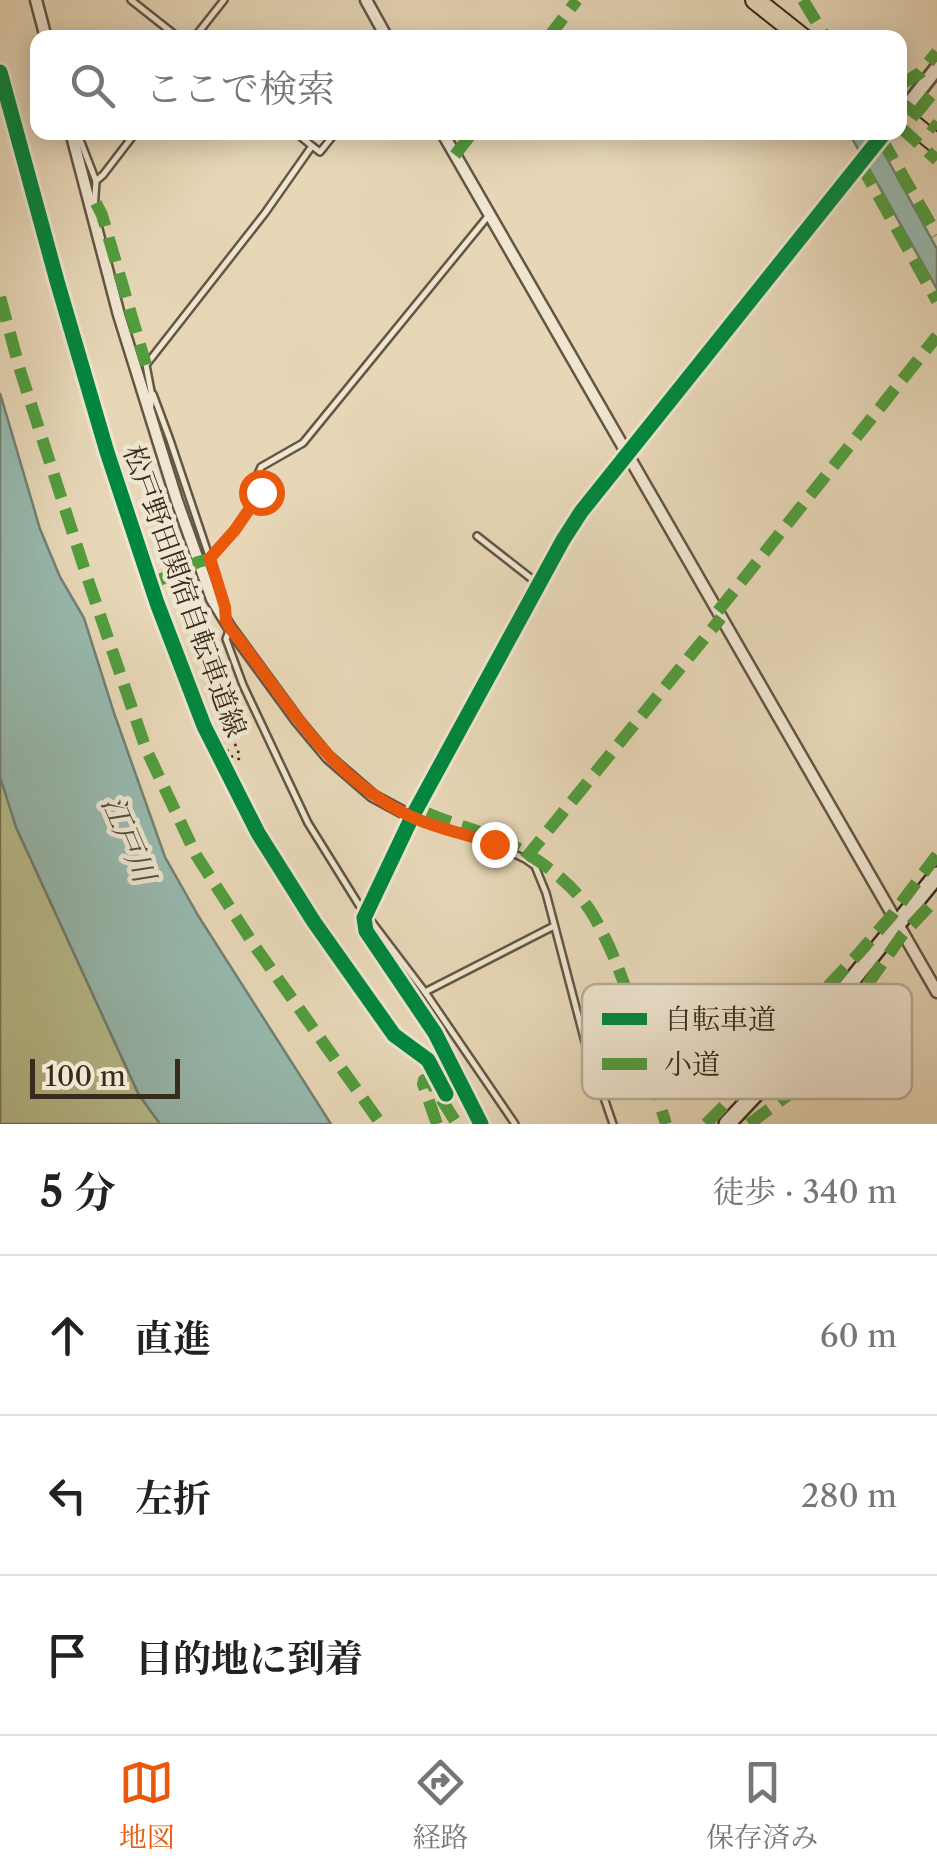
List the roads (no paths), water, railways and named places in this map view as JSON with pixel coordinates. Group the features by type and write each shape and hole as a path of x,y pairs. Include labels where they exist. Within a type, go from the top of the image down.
{"main road":[{"path":"756,0 793,30"},
{"path":"907,120 937,144"},
{"path":"848,984 937,876"},
{"path":"727,1124 751,1099"}],"street":[{"path":"36,0 44,30"},
{"path":"366,0 383,30"},
{"path":"907,106 937,68"},
{"path":"76,140 119,315 212,598 328,757 373,796 412,817"},
{"path":"446,140 937,992"},
{"path":"481,1124 435,1034 366,930 366,912 412,817 581,512 879,140"}],"lane":[{"path":"131,0 169,30"},
{"path":"200,30 224,0"},
{"path":"78,140 96,182 93,219"},
{"path":"96,182 130,140"},
{"path":"305,140 320,152 330,140"},
{"path":"312,146 146,365 225,607 227,642 243,685 308,822 359,905 515,1124"},
{"path":"210,558 261,492 257,472 304,444 488,214"},
{"path":"150,417 152,392"},
{"path":"476,536 539,584"},
{"path":"412,817 474,836 535,866 582,1031"},
{"path":"424,992 554,926"},
{"path":"604,1099 613,1124"}],"water":[{"path":"853,140 877,140 937,249 937,289"},
{"name":"江戸川","path":"0,393 40,529 60,577 84,618 165,857 331,1124 160,1124 139,1095 16,827 0,777"}]}
